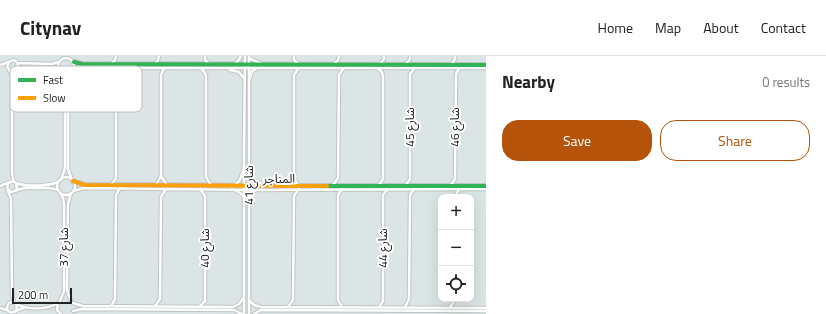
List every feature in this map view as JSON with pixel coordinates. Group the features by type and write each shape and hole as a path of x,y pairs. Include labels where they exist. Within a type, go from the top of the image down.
{"street":[{"path":"9,69 7,65 12,56 18,66"},
{"path":"59,66 59,61 63,56"},
{"path":"234,64 241,56"},
{"path":"248,56 251,60 259,61 263,64"},
{"name":"شارع 41","path":"243,314 244,199 249,176 247,81 248,56"},
{"path":"0,65 13,60 23,64 52,64 70,57 74,62 82,64 111,66 210,66 234,64 257,68 288,66 415,66 486,68"},
{"path":"111,66 116,57"},
{"path":"116,57 121,66"},
{"path":"155,66 159,57"},
{"path":"159,57 165,66"},
{"path":"205,57 210,66"},
{"path":"200,66 205,57"},
{"path":"288,66 294,57 299,66"},
{"path":"334,66 339,57"},
{"path":"339,57 344,66"},
{"path":"379,67 384,57"},
{"path":"383,77 388,66 384,57"},
{"path":"406,66 410,57"},
{"path":"410,57 415,66"},
{"path":"451,67 455,57"},
{"path":"455,57 460,67"},
{"path":"74,62 74,66"},
{"path":"228,68 263,64 288,66"},
{"path":"0,65 9,69"},
{"path":"460,67 486,65"},
{"path":"155,66 161,75"},
{"path":"155,306 160,299 161,197 162,192 166,187 161,176 161,75 165,66"},
{"path":"200,66 206,75"},
{"path":"210,66 228,68 240,72 247,81 252,72 257,68"},
{"path":"206,177 200,187 205,196 211,187 206,177 206,75 210,66"},
{"path":"288,66 294,75"},
{"path":"297,307 293,300 294,196 298,187 294,178 294,75 299,66"},
{"path":"334,66 339,75"},
{"path":"338,195 333,187 338,178 339,75 344,66"},
{"path":"406,66 410,74"},
{"path":"410,74 415,66"},
{"path":"379,67 383,77 383,179 379,187 383,196"},
{"path":"451,67 456,74 460,67"},
{"name":"شارع 45","path":"410,74 410,179"},
{"name":"شارع 46","path":"455,180 456,74"},
{"name":"شارع 41","path":"247,81 244,168 249,203 249,314"},
{"path":"11,199 17,186 12,174 12,112"},
{"path":"59,192 60,181 64,174 65,112"},
{"path":"0,186 11,192 24,188 49,188 66,195 72,192 74,186 68,168 68,112"},
{"path":"116,112 116,178 121,187 116,195"},
{"path":"235,185 240,180 244,168"},
{"path":"12,174 6,186 11,199 12,294 17,307 15,312"},
{"path":"161,176 156,187 161,197"},
{"name":"المناجر","path":"249,176 253,180 264,185"},
{"path":"0,186 9,182 49,185 67,178 72,180"},
{"path":"110,306 115,299 116,195 111,186 116,178"},
{"path":"294,178 288,187 294,196"},
{"path":"338,178 343,187 338,195 338,300 343,307"},
{"path":"383,179 388,187 383,196"},
{"path":"404,309 408,304 409,299 410,195 414,187 410,179"},
{"path":"410,179 405,187 410,195"},
{"name":"المناجر","path":"72,180 82,185 121,187 211,187 235,185 257,190 288,187"},
{"path":"454,194 450,187 455,180 459,187 456,194"},
{"name":"المناجر","path":"211,187 232,189 264,185 288,187 486,186"},
{"name":"المناجر","path":"72,192 84,188 111,186"},
{"name":"المناجر","path":"459,187 486,189"},
{"path":"232,189 240,193 244,199"},
{"path":"249,203 252,193 257,190"},
{"name":"شارع 37","path":"59,192 64,201 64,292 57,307 60,313"},
{"name":"شارع 37","path":"72,192 68,204 67,291 72,302 73,311"},
{"name":"شارع 40","path":"205,196 205,301"},
{"name":"شارع 44","path":"383,196 383,301"},
{"path":"9,312 7,308 12,294"},
{"path":"0,307 8,303 15,303 26,307 49,307 65,299 83,306 236,306 241,302 244,295"},
{"path":"115,299 122,306"},
{"path":"160,299 165,306"},
{"path":"409,299 414,309"},
{"path":"248,300 254,305 259,306 387,307 404,309"},
{"path":"288,307 293,300"},
{"path":"333,307 338,300"},
{"path":"200,306 205,301 210,306"},
{"path":"379,307 383,301 387,307"},
{"path":"449,309 453,302"},
{"path":"455,302 459,308"},
{"path":"0,307 9,312 15,312 26,307"},
{"path":"49,307 60,313"},
{"path":"449,309 486,308"},
{"path":"70,314 73,311 82,309 234,310 243,314"},
{"path":"404,309 407,314"},
{"path":"411,314 414,309"},
{"path":"449,309 452,314"},
{"path":"254,314 261,310 318,312 449,309 486,311"},
{"path":"357,314 360,311"}],"shaded area":[{"path":"0,56 486,56 486,314 0,314"}],"traffic: fast":[{"path":"74,62 82,64 486,65"},
{"path":"327,186 486,186"}],"traffic: slow":[{"path":"73,181 85,185 327,186"}]}
